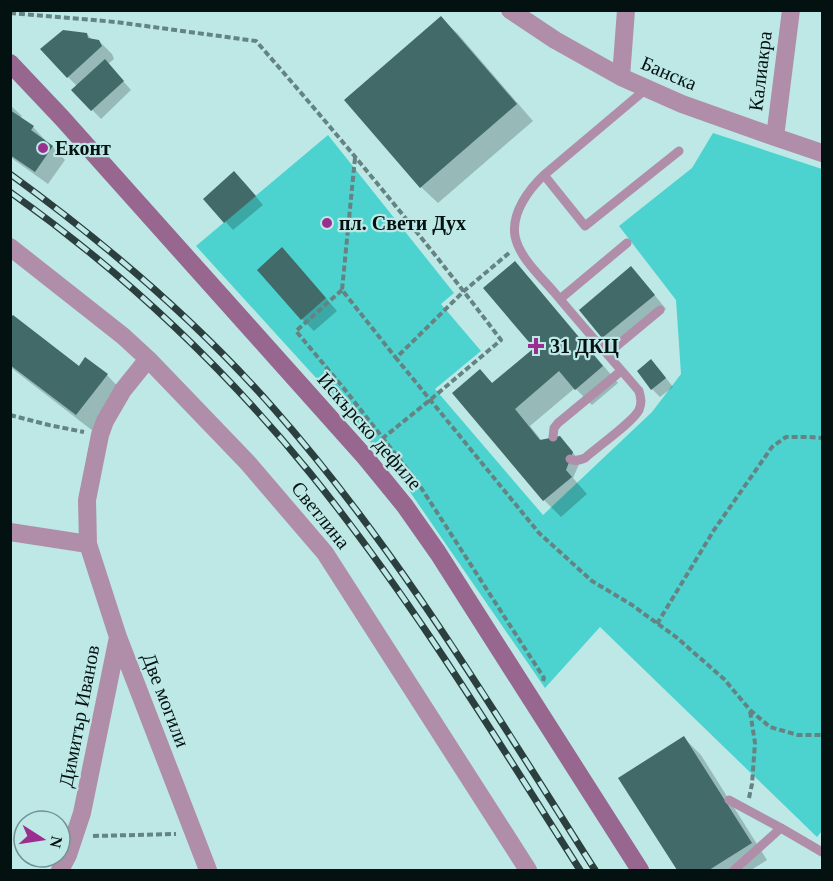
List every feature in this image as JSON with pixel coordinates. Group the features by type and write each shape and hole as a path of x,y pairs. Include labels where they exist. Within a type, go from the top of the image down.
{"main road":[{"name":"Искърско дефиле","path":"10,63 254,332 365,457 405,506 438,553 640,870"}],"street":[{"name":"Банска","path":"510,10 555,40 621,77 682,104 822,153"},
{"path":"621,77 627,10"},
{"name":"Калиакра","path":"775,137 791,10"},
{"name":"Светлина","path":"10,247 123,336 148,359 247,462 325,553 528,870"},
{"name":"Две могили","path":"148,359 123,390 105,421 100,435 87,500 88,544 118,638 208,870"},
{"path":"10,532 88,544"},
{"name":"Димитър Иванов","path":"60,870 68,855 82,813 118,638"}],"lane":[{"path":"570,459 573,461 585,458 633,418 642,399 639,391 525,258 514,233 517,218 522,202 532,186 646,88"},
{"path":"544,175 585,226 679,151"},
{"path":"560,299 627,243"},
{"path":"607,354 660,310"},
{"path":"553,437 554,428 558,423 621,370"},
{"path":"729,800 822,852"},
{"path":"734,870 782,828"}],"path":[{"path":"10,13 116,22 256,41 355,157 501,340 383,438"},
{"path":"355,157 342,290 296,331 418,483 544,678 535,705"},
{"path":"396,358 464,291 518,246"},
{"path":"342,290 540,533 592,581 632,605 675,637 724,679 750,710 771,727 798,735 822,735"},
{"path":"10,415 100,435"},
{"path":"657,624 714,530 772,447 786,437 822,438"},
{"path":"747,810 752,784 755,743 750,710"},
{"path":"74,836 194,834"}],"shaded area":[{"path":"713,133 822,169 822,831 817,837 600,627 545,688 399,476 317,379 196,246 328,135 454,293 441,304 481,351 435,389 543,515 652,412 681,374 676,300 619,226 692,168"}],"building":[{"path":"441,16 517,104 420,188 344,100"},
{"path":"63,30 87,33 88,38 99,40 102,46 67,78 40,49"},
{"path":"105,59 124,81 91,111 71,90"},
{"path":"10,110 34,126 31,130 53,146 35,172 10,155"},
{"path":"234,171 256,196 224,223 203,199"},
{"path":"282,247 326,298 301,320 257,270"},
{"path":"515,261 603,366 575,390 559,371 515,409 540,440 560,436 573,452 566,470 572,477 543,501 452,393 480,369 492,383 534,348 483,288"},
{"path":"631,266 655,295 602,338 579,310"},
{"path":"13,315 79,366 85,357 108,374 76,415 10,365 10,318"},
{"path":"651,359 666,378 651,390 637,371"},
{"path":"684,736 752,843 709,870 677,870 618,778"}],"railway":[{"path":"10,174 46,200 149,285 214,346 275,410 363,519 404,576 444,634 595,870"},
{"path":"10,192 92,255 170,322 277,433 347,520 417,618 580,870"}],"place":[{"name":"Еконт","path":"43,148"},
{"name":"пл. Свети Дух","path":"327,223"},
{"name":"31 ДКЦ","path":"536,346"}]}
